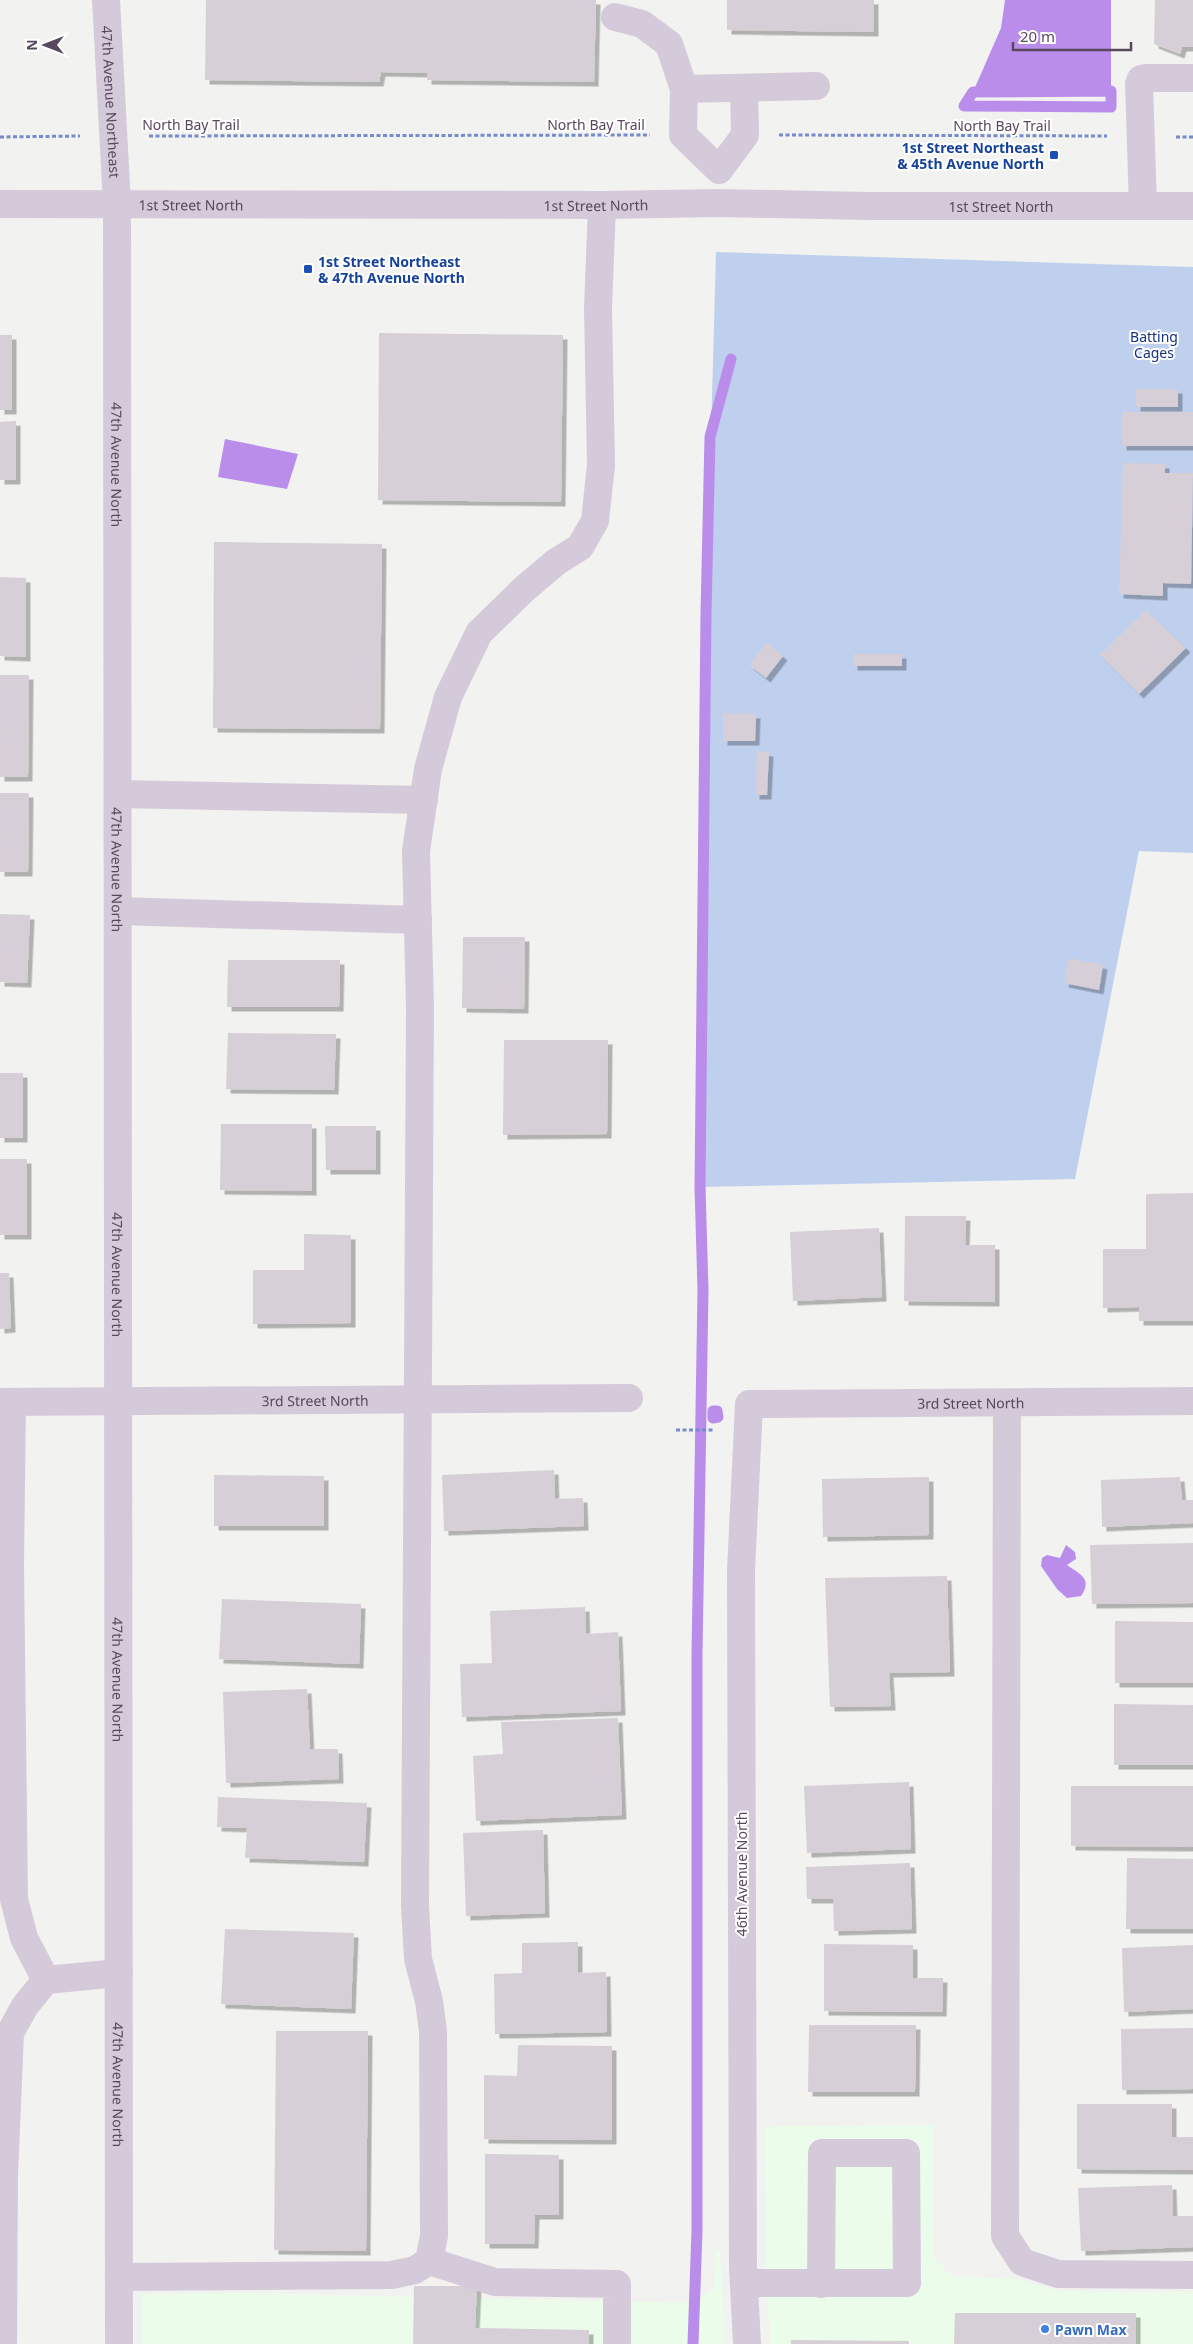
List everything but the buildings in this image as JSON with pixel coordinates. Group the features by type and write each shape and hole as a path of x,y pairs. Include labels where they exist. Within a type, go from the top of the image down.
{"street":[{"name":"47th Avenue Northeast","path":"106,0 117,204"},
{"path":"615,17 642,24 669,44 684,89 683,135 719,170"},
{"path":"1142,206 1139,84 1141,80 1193,78"},
{"path":"684,89 816,86"},
{"path":"720,203 719,170 745,135 744,88"},
{"name":"1st Street North","path":"0,204 602,206 720,203 869,206 1193,206"},
{"name":"47th Avenue North","path":"117,204 119,2344"},
{"path":"119,2277 392,2274 415,2270 429,2261 434,2236 433,2031 429,2001 418,1959 415,1905 420,1018 416,851 428,769 448,697 479,633 523,590 556,562 580,547 595,521 601,465 598,309 602,206"},
{"path":"118,794 424,800"},
{"path":"118,911 418,920"},
{"name":"3rd Street North","path":"6,1402 629,1398"},
{"name":"3rd Street North","path":"749,1404 1193,1401"},
{"path":"6,1402 14,1900 24,1938 46,1980"},
{"path":"1007,1402 1006,2236 1022,2262 1058,2274 1193,2275"},
{"name":"46th Avenue North","path":"748,2344 744,2283 741,1571 749,1404"},
{"path":"3,2344 4,2176 10,2033 25,2006 46,1980 119,1973"},
{"path":"744,2283 821,2284 907,2283 906,2153 822,2153 821,2284"},
{"path":"429,2261 495,2282 617,2284 617,2344"}],"path":[{"name":"North Bay Trail","path":"0,136 683,135"},
{"name":"North Bay Trail","path":"745,135 1193,137"},
{"path":"676,1430 716,1430"}],"shaded area":[{"path":"1005,0 1111,0 1111,91 973,92 1001,28"},
{"path":"225,439 298,454 287,489 218,477"},
{"path":"1066,1545 1075,1552 1076,1559 1067,1565 1080,1574 1085,1581 1086,1585 1081,1596 1067,1598 1057,1589 1041,1566 1042,1558 1047,1555 1060,1558"},
{"path":"934,2125 934,2258 952,2276 1018,2279 1058,2291 1193,2292 1193,2344 770,2344 766,2266 765,2128 780,2126"},
{"path":"716,2251 720,2251 725,2344 142,2344 142,2294 243,2293 694,2303 714,2287"}],"green space":[{"name":"Batting Cages","path":"716,252 1193,267 1193,853 1139,851 1075,1179 700,1187 706,614"}],"waterway":[{"path":"1111,91 1111,107 964,106 973,92 1111,91"},
{"path":"693,2344 697,2231 697,1654 703,1290 700,1187 706,614 710,437 731,359"},
{"path":"713,1411 717,1411 718,1417 713,1418 713,1411"}],"place":[{"name":"1st Street Northeast & 45th Avenue North","path":"1054,155"},
{"name":"1st Street Northeast & 47th Avenue North","path":"308,269"},
{"name":"Pawn Max","path":"1045,2329"}]}
